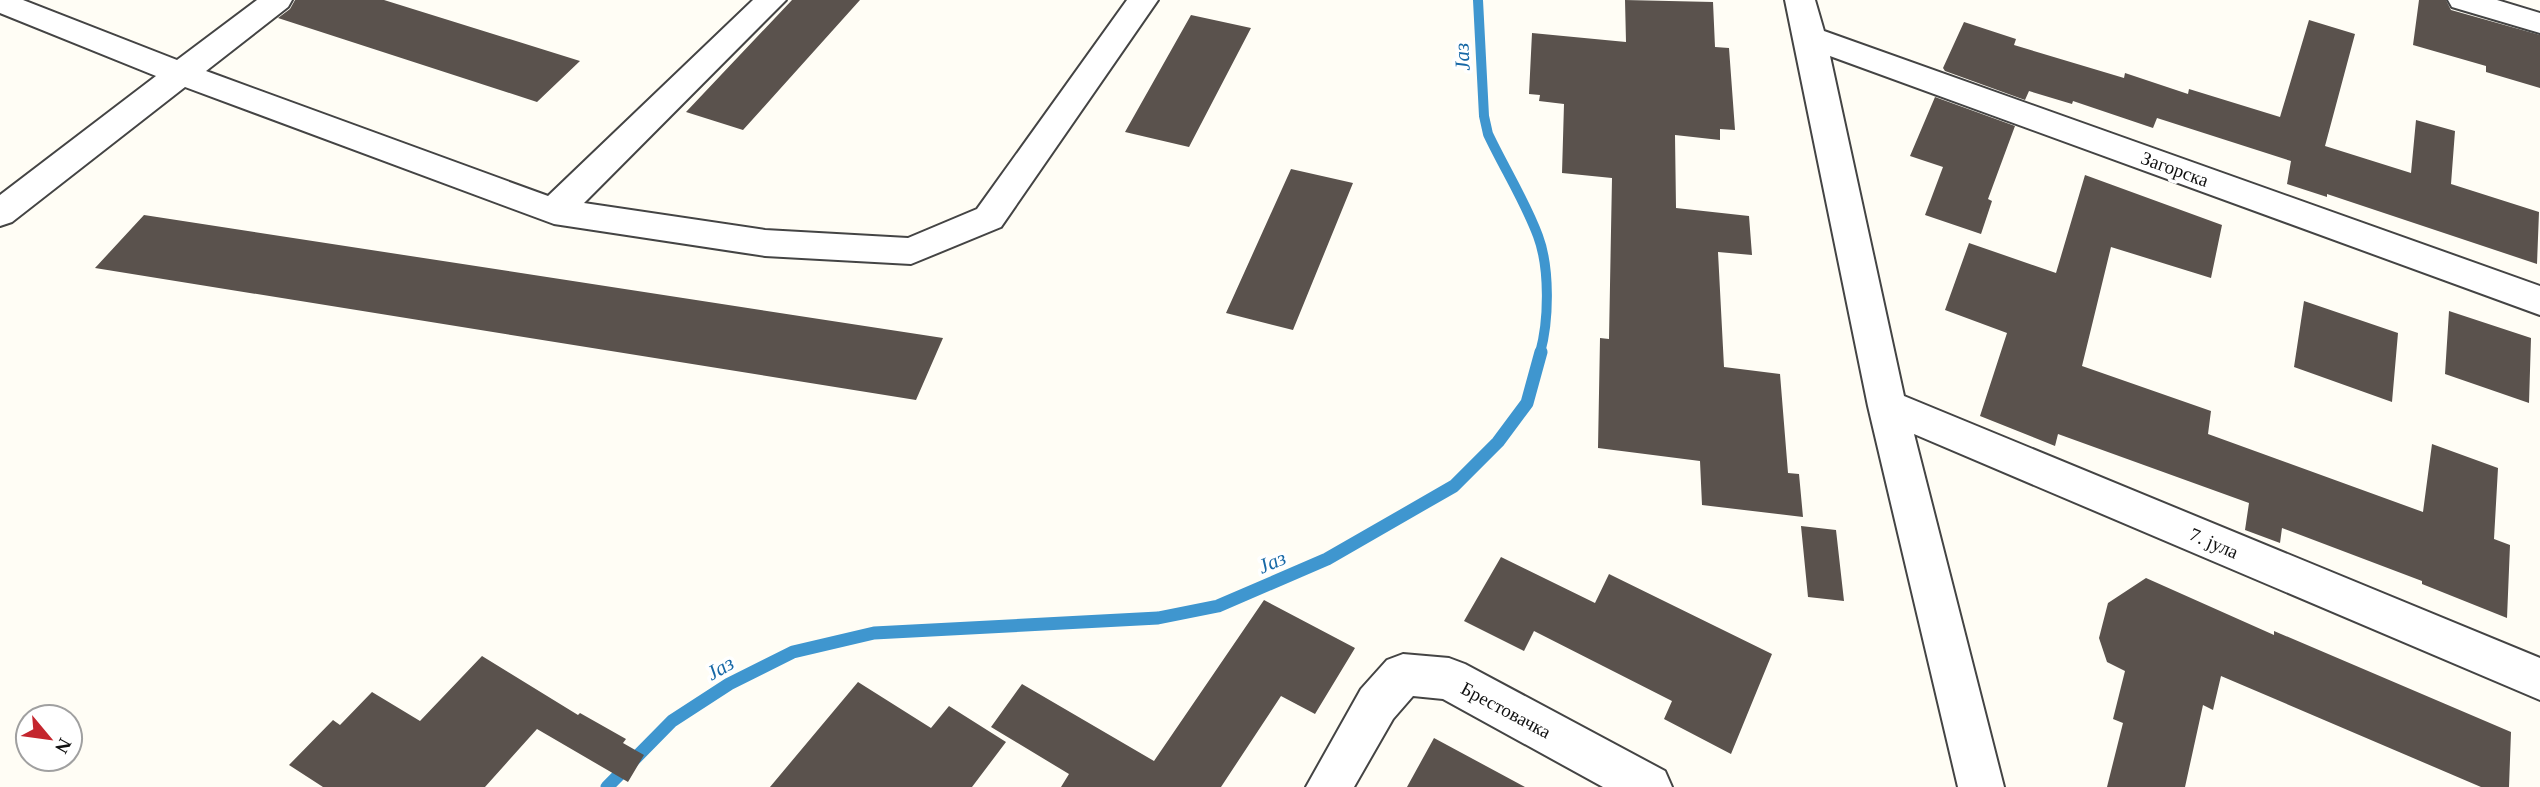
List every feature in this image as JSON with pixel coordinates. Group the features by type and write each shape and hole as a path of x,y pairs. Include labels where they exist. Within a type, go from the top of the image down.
{"street":[{"path":"0,213 277,0"},
{"path":"554,211 771,0"},
{"path":"0,2 181,74 554,211 765,243 911,251 989,218 1143,0"},
{"path":"1800,0 1811,37 1887,406 1981,787"},
{"path":"2463,0 2540,23"},
{"name":"Загорска","path":"1811,37 2540,302"},
{"name":"7. јула","path":"1887,406 2540,679"},
{"name":"Брестовачка","path":"1329,787 1377,704 1403,675 1449,679 1649,787"}],"building":[{"path":"295,0 384,0 580,61 537,102 278,18 290,9"},
{"path":"792,0 860,0 743,130 686,112"},
{"path":"1625,0 1713,2 1715,47 1729,48 1735,130 1720,129 1720,140 1675,135 1676,208 1749,216 1752,255 1718,252 1724,367 1780,374 1788,473 1799,474 1803,517 1702,505 1700,461 1598,448 1600,338 1609,339 1612,178 1562,173 1564,104 1539,101 1540,95 1529,94 1532,33 1626,42"},
{"path":"2419,0 2446,0 2451,10 2540,35 2540,88 2486,72 2486,66 2413,45"},
{"path":"1191,15 1251,28 1189,147 1125,132"},
{"path":"2309,20 2355,34 2325,146 2411,173 2416,120 2455,131 2451,184 2539,212 2537,264 2327,194 2327,197 2287,184 2291,161 2157,118 2153,128 2073,101 2072,104 2029,91 2025,100 1943,68 1964,22 2016,39 2014,45 2124,78 2125,73 2188,94 2189,89 2280,117"},
{"path":"1935,97 2015,126 1988,199 1992,201 1981,234 1925,215 1943,167 1910,156"},
{"path":"1291,169 1353,183 1293,330 1226,313"},
{"path":"2085,175 2222,225 2211,278 2111,247 2082,366 2211,411 2208,434 2423,512 2432,444 2498,468 2494,539 2510,545 2507,618 2422,584 2422,581 2282,528 2280,543 2245,530 2249,503 2058,434 2055,446 1980,416 2007,333 1945,310 1969,243 2056,273"},
{"path":"144,215 943,338 916,400 95,268"},
{"path":"2304,301 2398,333 2392,402 2294,367"},
{"path":"2449,311 2531,338 2529,403 2445,374"},
{"path":"1801,526 1836,530 1844,601 1808,597"},
{"path":"1501,557 1595,603 1609,574 1772,654 1731,754 1664,719 1672,701 1534,631 1524,651 1464,621"},
{"path":"2146,578 2274,635 2274,631 2511,732 2509,787 2481,787 2221,676 2213,710 2203,705 2185,787 2107,787 2123,723 2113,719 2125,671 2107,662 2099,638 2108,603"},
{"path":"1264,600 1355,648 1315,714 1281,696 1221,787 1061,787 1069,774 991,727 1022,684 1154,761"},
{"path":"482,656 578,715 580,713 626,739 623,743 644,755 628,782 537,729 485,787 323,787 289,765 333,720 340,725 372,692 420,721"},
{"path":"858,682 931,728 949,706 1006,742 972,787 770,787"},
{"path":"1434,738 1525,787 1407,787"}],"waterway":[{"name":"Јаз","path":"1478,0 1484,116 1488,134 1533,223 1545,263 1546,310 1540,353"},
{"name":"Јаз","path":"607,787 672,721 729,684 793,652 874,633 1158,618 1218,606 1327,559 1454,486 1498,442 1527,403 1541,352"}]}
